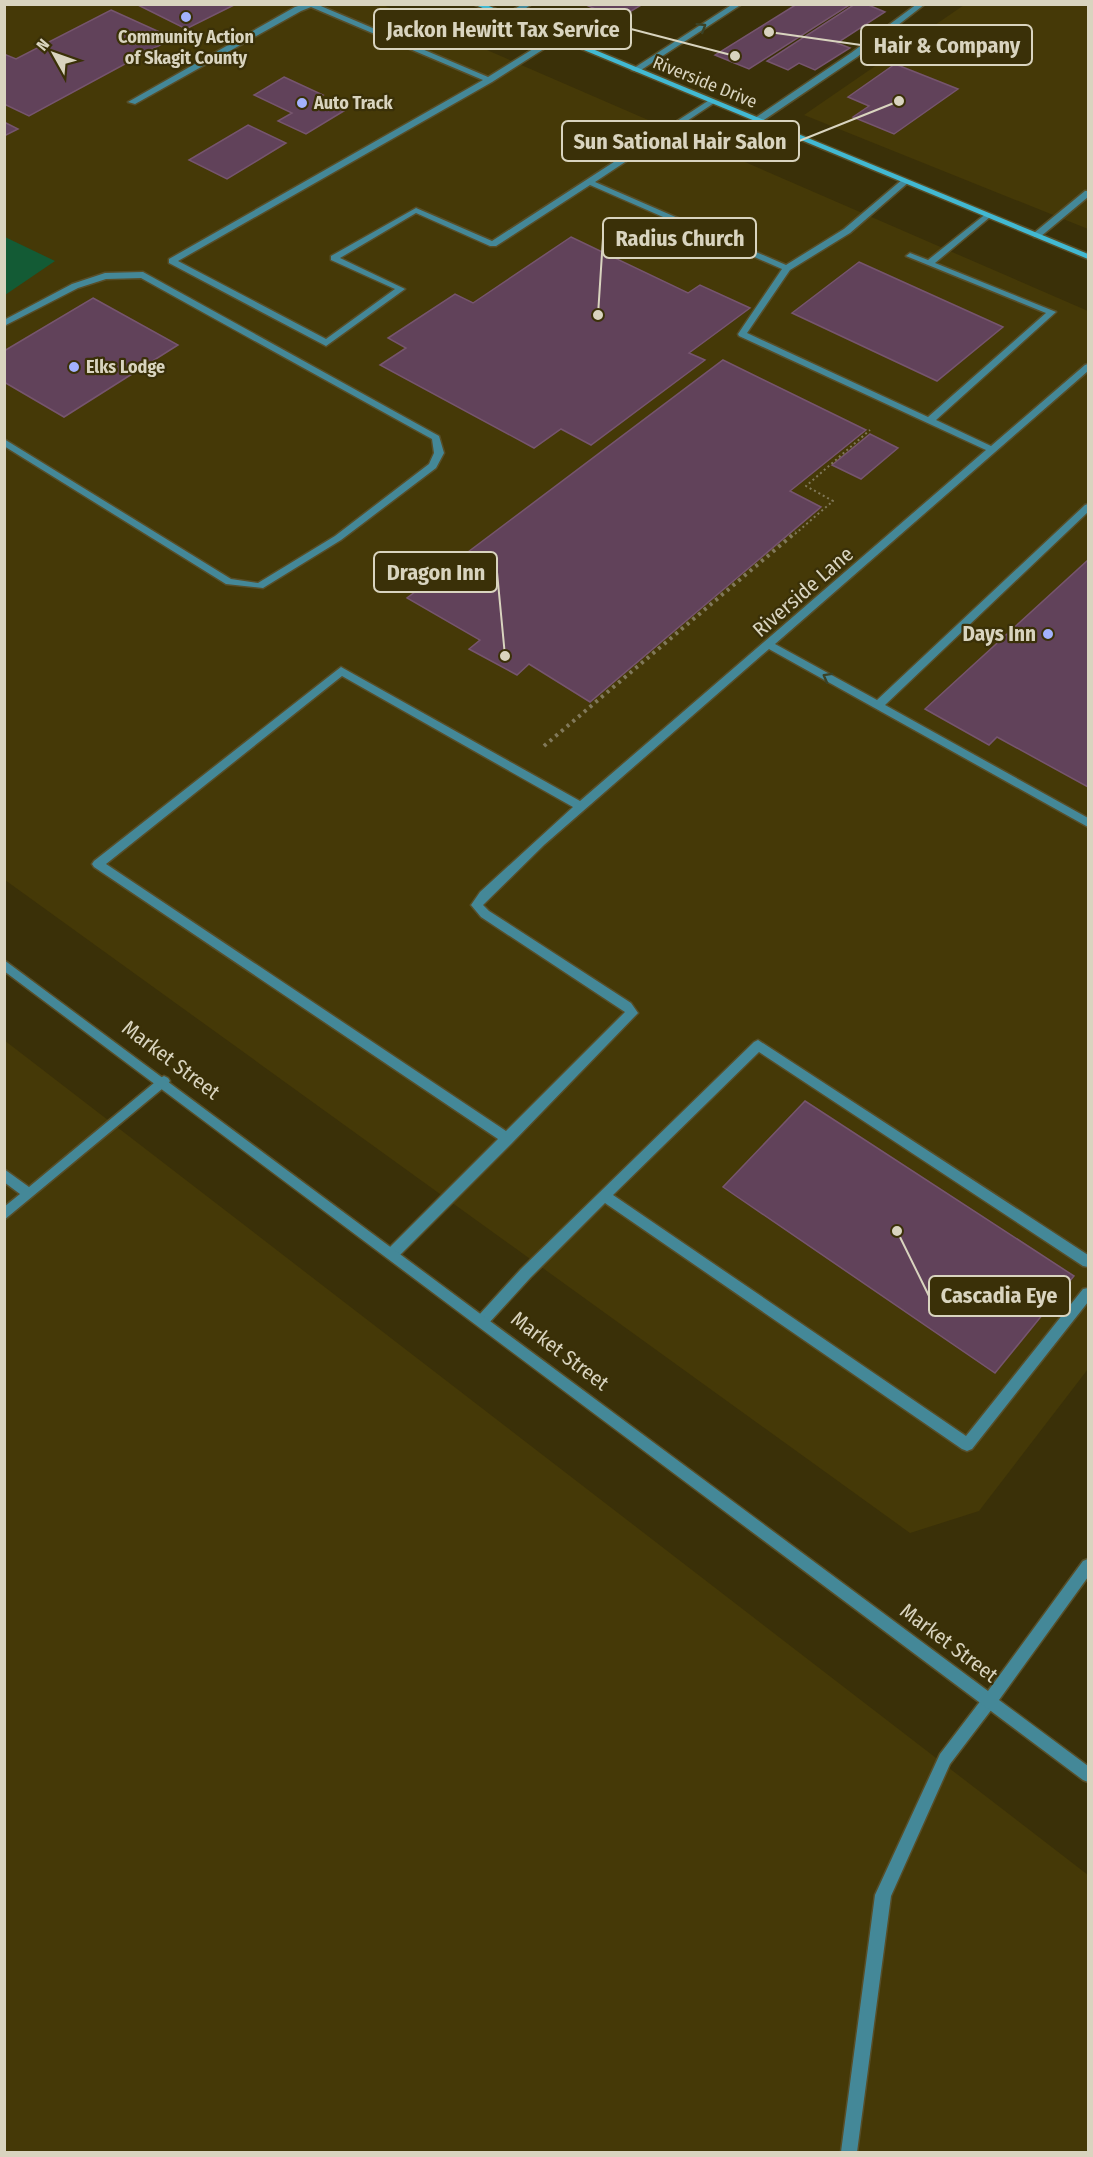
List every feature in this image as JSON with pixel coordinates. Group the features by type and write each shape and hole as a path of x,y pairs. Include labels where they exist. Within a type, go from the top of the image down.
{"main road":[{"name":"Riverside Drive","path":"476,4 1089,257"}],"street":[{"path":"507,17 529,4"},
{"path":"635,70 739,4"},
{"path":"758,120 854,55 922,4"},
{"path":"132,102 298,9 312,5 489,80"},
{"path":"557,38 489,80 172,261 326,344 401,289 334,258 416,210 493,244 711,101"},
{"path":"906,181 847,231 787,268 742,334 993,450"},
{"path":"589,182 787,268"},
{"path":"1037,235 1089,193"},
{"path":"929,263 987,214"},
{"path":"910,256 1052,312 930,420"},
{"path":"4,324 75,286 105,276 143,275 435,438 439,453 433,466 338,538 260,586 229,582 4,442"},
{"name":"Riverside Lane","path":"508,1139 633,1013 627,1006 484,914 477,905 484,895 540,842 1089,367"},
{"path":"878,705 1089,507"},
{"path":"770,645 1089,823"},
{"path":"394,1252 508,1139 98,864 341,670 581,807"},
{"name":"Market Street","path":"4,964 394,1252 1089,1775"},
{"path":"483,1320 526,1273 606,1197 758,1045 1089,1262"},
{"path":"4,1215 164,1081"},
{"path":"4,1174 29,1194"},
{"path":"606,1197 967,1445 1089,1293"},
{"path":"849,2152 884,1895 945,1759 1089,1566"}],"path":[{"path":"543,747 833,501 806,486 873,428"}],"shaded area":[{"path":"5,5 383,5 1088,311 1088,1369 979,1511 910,1533 5,880"},
{"path":"964,5 1088,5 1088,229 804,115"},
{"path":"4,1040 1088,1875 1088,2152 5,2152"}],"green space":[{"path":"5,237 55,261 5,295"}],"building":[{"name":"Community Action of Skagit County","path":"136,4 236,4 186,29"},
{"path":"584,4 643,4 618,19"},
{"path":"797,4 851,4 749,69 715,55"},
{"path":"855,4 866,4 885,12 837,43 850,48 815,70 799,63 788,70 767,61"},
{"path":"111,10 173,38 29,116 4,104 4,54 16,59"},
{"path":"895,64 958,89 894,134 853,117 869,106 848,97"},
{"name":"Auto Track","path":"284,77 323,95 319,97 347,109 306,134 278,121 292,113 254,95"},
{"path":"4,122 18,129 4,136"},
{"path":"248,125 286,143 227,179 189,160"},
{"path":"571,237 688,293 700,285 750,308 689,353 705,360 591,445 561,429 534,448 380,365 406,348 388,338 455,294 473,303"},
{"path":"859,262 1003,327 937,381 792,313"},
{"name":"Elks Lodge","path":"93,298 178,345 64,417 4,382 4,351"},
{"path":"723,360 866,430 790,491 821,507 590,702 529,664 517,675 469,649 480,640 407,598"},
{"path":"870,434 898,448 861,479 832,465"},
{"name":"Days Inn","path":"1088,560 1088,787 997,737 989,745 925,709"},
{"path":"805,1101 1074,1276 995,1373 723,1187"}],"place":[{"name":"Community Action of Skagit County","path":"186,17"},
{"name":"Hair & Company","path":"769,32"},
{"name":"Jackon Hewitt Tax Service","path":"735,56"},
{"name":"Sun Sational Hair Salon","path":"899,101"},
{"name":"Auto Track","path":"302,103"},
{"name":"Radius Church","path":"598,315"},
{"name":"Elks Lodge","path":"74,367"},
{"name":"Days Inn","path":"1048,634"},
{"name":"Dragon Inn","path":"505,656"},
{"name":"Cascadia Eye","path":"897,1231"}]}
